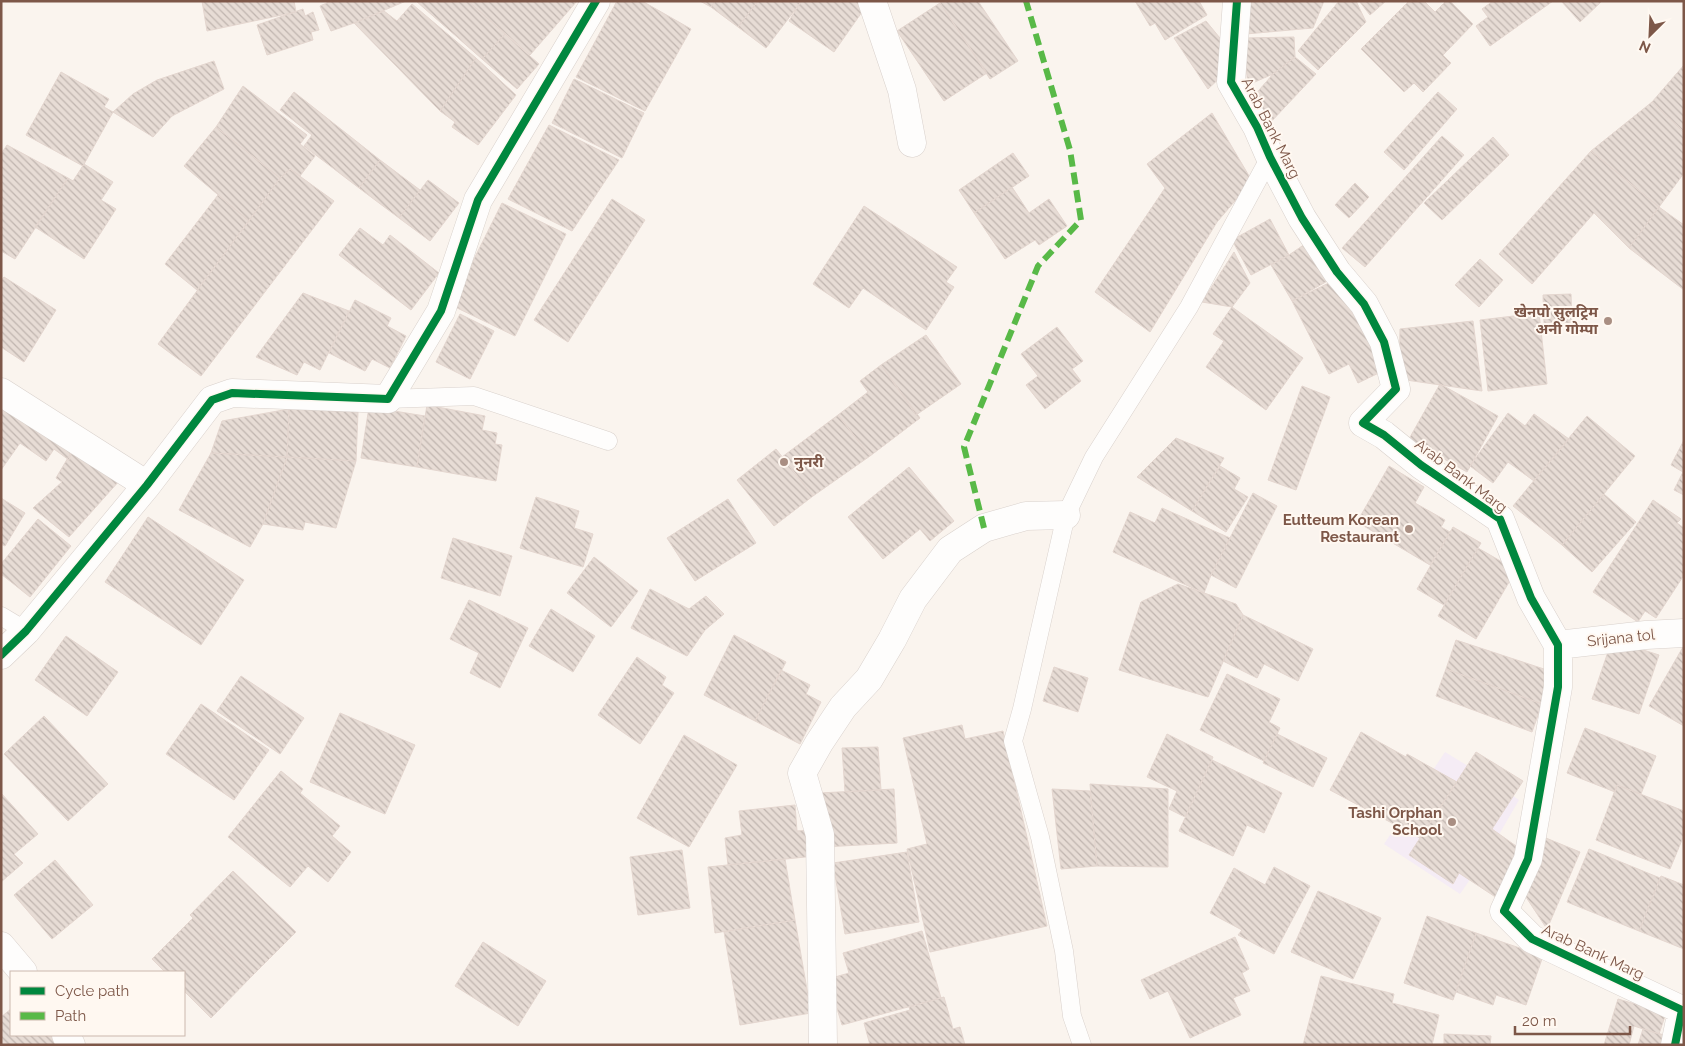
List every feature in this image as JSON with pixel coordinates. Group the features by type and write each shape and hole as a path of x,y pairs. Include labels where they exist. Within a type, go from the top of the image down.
{"street":[{"path":"1,655 26,631 147,485 212,400 232,393 388,399 441,311 478,200 596,1"},
{"path":"872,1 902,90 912,143"},
{"name":"Arab Bank Marg","path":"1237,1 1231,82 1257,127 1270,157 1302,218 1337,272 1364,304 1384,342 1396,389 1363,423 1384,435 1421,465 1500,519 1531,598 1558,646 1558,687 1528,859 1504,911 1532,939 1682,1010 1675,1045"},
{"path":"1,392 147,485"},
{"path":"822,1045 820,834 802,773 843,707 869,679 913,599 950,550 984,528 1026,516 1066,515"},
{"name":"Srijana tol","path":"1558,646 1646,635 1684,633"},
{"path":"1,946 22,971"}],"lane":[{"path":"1082,1045 1072,1016 1064,951 1040,837 1013,741 1066,515 1094,458 1189,307 1270,157"},
{"path":"388,399 474,396 608,441"},
{"path":"1,616 26,631"}],"shaded area":[{"name":"Tashi Orphan School","path":"1445,752 1519,800 1490,850 1460,894 1384,844"}],"building":[{"path":"202,1 294,1 296,12 207,31"},
{"path":"331,1 406,1 331,31 320,6"},
{"path":"416,1 468,1 505,34 482,59"},
{"path":"468,1 577,1 530,55"},
{"path":"617,1 642,1 691,29 645,111 576,77"},
{"path":"700,1 715,1 711,7"},
{"path":"715,1 758,1 738,27 711,7"},
{"path":"758,1 801,2 766,48 738,27"},
{"path":"801,1 869,2 834,52 789,21"},
{"path":"942,1 978,1 1018,61 990,79 940,3"},
{"path":"1135,1 1199,1 1207,15 1165,40 1155,23 1150,26"},
{"path":"1247,1 1324,1 1313,28 1246,34"},
{"path":"1339,1 1356,1 1366,22 1318,70 1298,51"},
{"path":"1359,1 1386,1 1370,15"},
{"path":"1409,1 1424,1 1435,12 1446,1 1450,1 1473,24 1443,55 1451,63 1423,92 1414,83 1404,92 1361,49"},
{"path":"1493,1 1553,1 1490,46 1476,26 1488,17 1482,9"},
{"path":"1561,1 1602,1 1580,22"},
{"path":"940,3 987,73 944,101 897,31"},
{"path":"412,4 476,58 440,111 354,23 384,11 397,21"},
{"path":"303,9 305,16 313,12 319,30 311,32 313,40 267,55 257,25"},
{"path":"1206,21 1224,43 1224,74 1208,89 1174,38"},
{"path":"505,34 539,64 517,89 482,59"},
{"path":"1294,37 1295,57 1273,74 1248,85 1243,38"},
{"path":"1295,57 1316,74 1269,124 1253,97 1273,74"},
{"path":"476,58 516,95 478,145 452,127 455,122 440,111"},
{"path":"214,61 224,89 172,116 153,137 113,112 133,94 157,80"},
{"path":"1684,65 1684,132 1652,102"},
{"path":"61,72 109,99 104,107 113,112 83,166 26,135"},
{"path":"574,79 644,113 622,158 552,123"},
{"path":"243,86 307,135 300,144 315,156 300,176 290,169 280,178 216,127"},
{"path":"294,92 380,160 359,188 304,146 312,135 280,110"},
{"path":"1438,92 1457,109 1404,170 1384,152"},
{"path":"1652,102 1684,132 1684,173 1659,207 1591,151"},
{"path":"1212,113 1252,181 1217,222 1150,332 1095,292 1165,188 1147,164"},
{"path":"549,125 619,160 572,231 508,199"},
{"path":"216,127 280,178 249,221 184,166"},
{"path":"1442,136 1464,155 1365,267 1342,248"},
{"path":"1493,137 1509,155 1442,220 1424,203"},
{"path":"7,145 68,178 15,259 1,251 1,154"},
{"path":"1591,151 1659,207 1629,248 1594,213 1532,284 1499,254"},
{"path":"1013,153 1029,176 974,213 959,190"},
{"path":"380,160 420,190 399,218 359,188"},
{"path":"84,164 113,182 101,200 116,209 84,259 35,227 68,178 73,181"},
{"path":"290,169 334,201 201,376 158,344 280,178"},
{"path":"428,180 459,203 430,241 399,218"},
{"path":"1355,183 1369,197 1349,218 1335,205"},
{"path":"1012,187 1029,213 1049,199 1067,226 1039,245 1035,240 1005,259 974,213"},
{"path":"218,195 249,221 197,290 165,264"},
{"path":"612,199 645,220 568,342 534,320"},
{"path":"502,203 566,234 515,336 451,305"},
{"path":"864,206 957,267 946,282 954,287 926,330 863,288 849,308 813,284"},
{"path":"1659,207 1684,225 1684,290 1629,248"},
{"path":"1270,219 1289,255 1251,275 1232,240"},
{"path":"360,228 383,245 390,235 439,273 411,310 339,255"},
{"path":"1308,242 1331,279 1292,301 1271,265"},
{"path":"1234,252 1250,283 1232,307 1202,302"},
{"path":"1480,259 1503,280 1479,307 1455,285"},
{"path":"4,277 56,310 24,362 1,347 1,281"},
{"path":"1339,278 1385,370 1358,383 1349,364 1329,374 1292,301"},
{"path":"303,293 349,311 320,370 304,362 297,375 256,357"},
{"path":"1571,294 1572,323 1544,323 1543,295"},
{"path":"355,300 391,318 387,326 406,336 390,368 372,359 365,371 329,353"},
{"path":"1232,307 1303,358 1266,410 1206,367 1224,341 1213,334"},
{"path":"1539,313 1547,384 1488,391 1480,320"},
{"path":"460,314 494,331 470,379 436,362"},
{"path":"1473,321 1482,391 1399,379 1400,329"},
{"path":"1057,327 1083,361 1072,369 1081,381 1045,409 1026,385 1038,376 1021,354"},
{"path":"926,335 961,384 916,415 881,365"},
{"path":"881,365 920,418 870,456 838,415 868,392 860,381"},
{"path":"1440,384 1498,416 1467,472 1409,439"},
{"path":"1302,386 1330,397 1296,490 1268,480"},
{"path":"1,403 72,451 69,460 54,449 46,461 20,443 1,470"},
{"path":"427,405 485,416 482,430 497,433 495,444 502,445 496,481 417,467"},
{"path":"369,407 425,416 417,467 361,458"},
{"path":"289,409 287,457 211,453 222,421"},
{"path":"289,409 358,412 356,461 287,457"},
{"path":"1508,413 1525,426 1534,414 1569,439 1534,481 1508,462 1493,483 1470,466"},
{"path":"838,415 870,456 813,496 782,457"},
{"path":"1587,416 1635,456 1562,545 1513,506"},
{"path":"1176,438 1224,458 1192,511 1137,477"},
{"path":"1684,440 1684,495 1674,490 1683,472 1671,465"},
{"path":"776,449 813,496 774,526 737,480"},
{"path":"72,451 120,480 69,537 33,508 62,482 56,478"},
{"path":"211,453 287,457 263,524 250,547 179,510"},
{"path":"287,457 356,461 336,528 305,522 303,530 263,524"},
{"path":"1220,466 1240,478 1234,489 1248,497 1226,532 1192,511"},
{"path":"1389,466 1424,487 1415,503 1445,520 1441,527 1450,532 1430,565 1357,522"},
{"path":"909,467 954,521 930,541 920,529 883,559 848,517"},
{"path":"1253,493 1277,506 1236,588 1211,575"},
{"path":"1604,494 1636,522 1592,572 1562,545"},
{"path":"536,497 579,511 574,528 593,534 583,567 520,548"},
{"path":"1,498 25,513 5,546 1,544"},
{"path":"728,499 756,543 695,581 667,538"},
{"path":"1653,500 1681,519 1677,523 1684,528 1684,575 1656,618 1645,611 1638,622 1593,592"},
{"path":"1162,508 1230,538 1204,593 1113,552 1130,512 1155,523"},
{"path":"148,517 244,580 201,645 105,582"},
{"path":"38,519 71,546 30,597 1,574 1,564"},
{"path":"1453,527 1481,543 1444,605 1417,589"},
{"path":"453,538 512,556 500,596 441,578"},
{"path":"1478,548 1516,570 1476,639 1438,616"},
{"path":"594,557 638,591 611,627 567,593"},
{"path":"1178,584 1236,604 1243,615 1208,697 1119,670 1141,602"},
{"path":"650,589 689,609 706,596 724,614 705,630 687,656 631,628"},
{"path":"469,600 528,628 500,688 470,673 479,653 450,639"},
{"path":"551,609 595,636 573,672 529,646"},
{"path":"1243,615 1313,649 1298,681 1264,664 1257,678 1223,661"},
{"path":"734,635 786,662 755,721 704,695"},
{"path":"66,636 118,672 87,716 35,680"},
{"path":"1456,640 1547,670 1542,704 1446,669"},
{"path":"1612,640 1659,655 1639,714 1592,699"},
{"path":"1684,648 1684,726 1649,706"},
{"path":"637,657 666,677 662,685 674,693 640,744 598,715"},
{"path":"1054,667 1088,678 1078,712 1043,701"},
{"path":"1446,669 1542,704 1532,732 1436,696"},
{"path":"781,670 810,685 806,694 821,702 800,744 755,721"},
{"path":"1227,674 1280,699 1269,722 1280,728 1264,761 1200,730"},
{"path":"241,676 304,718 280,754 217,711"},
{"path":"201,704 269,750 234,800 166,754"},
{"path":"340,713 415,745 385,814 310,782"},
{"path":"44,716 108,784 68,821 4,754"},
{"path":"962,725 965,739 1003,731 1047,926 930,952 907,849 927,844 903,738"},
{"path":"1585,728 1656,756 1641,794 1617,785 1615,792 1567,773"},
{"path":"1361,732 1406,757 1407,754 1457,782 1420,838 1330,790"},
{"path":"1167,734 1213,757 1185,817 1169,809 1177,791 1147,777"},
{"path":"1277,734 1327,758 1313,787 1263,763"},
{"path":"684,735 737,765 689,847 637,818"},
{"path":"878,747 881,790 845,792 842,748"},
{"name":"Tashi Orphan School","path":"1476,752 1523,781 1492,829 1526,853 1497,898 1459,873 1453,884 1409,855"},
{"path":"1212,760 1282,793 1264,833 1247,825 1233,856 1179,831"},
{"path":"281,771 303,789 300,793 340,826 332,836 351,852 328,882 308,866 290,887 228,837"},
{"path":"1090,784 1168,789 1168,867 1097,866"},
{"path":"1617,785 1684,811 1684,835 1670,869 1596,840"},
{"path":"894,789 897,843 823,847 820,793"},
{"path":"1052,789 1090,791 1097,866 1061,869"},
{"path":"1,793 38,834 14,854 23,863 1,882"},
{"path":"795,805 797,831 811,830 815,856 728,865 725,838 742,835 739,811"},
{"path":"1541,836 1580,852 1547,929 1522,891"},
{"path":"1589,849 1660,878 1639,931 1567,902"},
{"path":"682,850 690,908 638,915 630,857"},
{"path":"907,852 919,922 845,934 833,863"},
{"path":"785,859 795,920 715,933 708,867"},
{"path":"55,860 93,905 52,939 14,895"},
{"path":"1274,867 1310,886 1274,954 1238,935 1242,930 1210,913 1234,868 1265,885"},
{"path":"233,871 296,932 252,976 190,915"},
{"path":"1661,876 1684,885 1684,949 1639,931"},
{"path":"1318,891 1381,918 1353,979 1291,952"},
{"path":"1427,916 1476,933 1453,1000 1404,983"},
{"path":"193,918 252,976 211,1018 185,992 185,971 164,971 152,959"},
{"path":"795,920 811,1013 740,1025 724,932"},
{"path":"922,931 941,998 842,1025 828,979 849,973 843,953"},
{"path":"1476,933 1543,956 1526,1005 1496,995 1493,1005 1456,992"},
{"path":"1235,937 1249,969 1242,973 1250,991 1233,998 1241,1015 1190,1038 1168,991 1150,999 1141,980"},
{"path":"483,942 546,981 518,1026 455,986"},
{"path":"1321,976 1394,994 1392,1003 1439,1015 1432,1045 1303,1045"},
{"path":"944,997 953,1029 960,1027 965,1045 870,1045 864,1023 910,1010 909,1007"},
{"path":"1618,999 1666,1013 1659,1034 1634,1026 1629,1045 1604,1045"},
{"path":"10,1010 10,1036 59,1036 61,1045 1,1045 1,1017"},
{"path":"1643,1029 1671,1037 1668,1045 1638,1045"},
{"path":"1444,1034 1491,1036 1490,1045 1444,1045"}],"marked path":[{"path":"984,528 964,447 1038,266 1081,220 1070,150 1026,1"}],"cycle path":[{"path":"1,655 26,631 147,485 212,400 232,393 388,399 441,311 478,200 596,1"},
{"path":"1237,1 1231,82 1257,127 1270,157 1302,218 1337,272 1364,304 1384,342 1396,389 1363,423 1384,435 1421,465 1500,519 1531,598 1558,645 1558,687 1528,859 1504,911 1532,939 1682,1010 1675,1045"}],"place":[{"name":"खेनपो सुलट्रिम अनी गोम्पा","path":"1608,321"},
{"name":"नुनरी","path":"784,462"},
{"name":"Eutteum Korean Restaurant","path":"1409,529"},
{"name":"Tashi Orphan School","path":"1452,822"}]}
